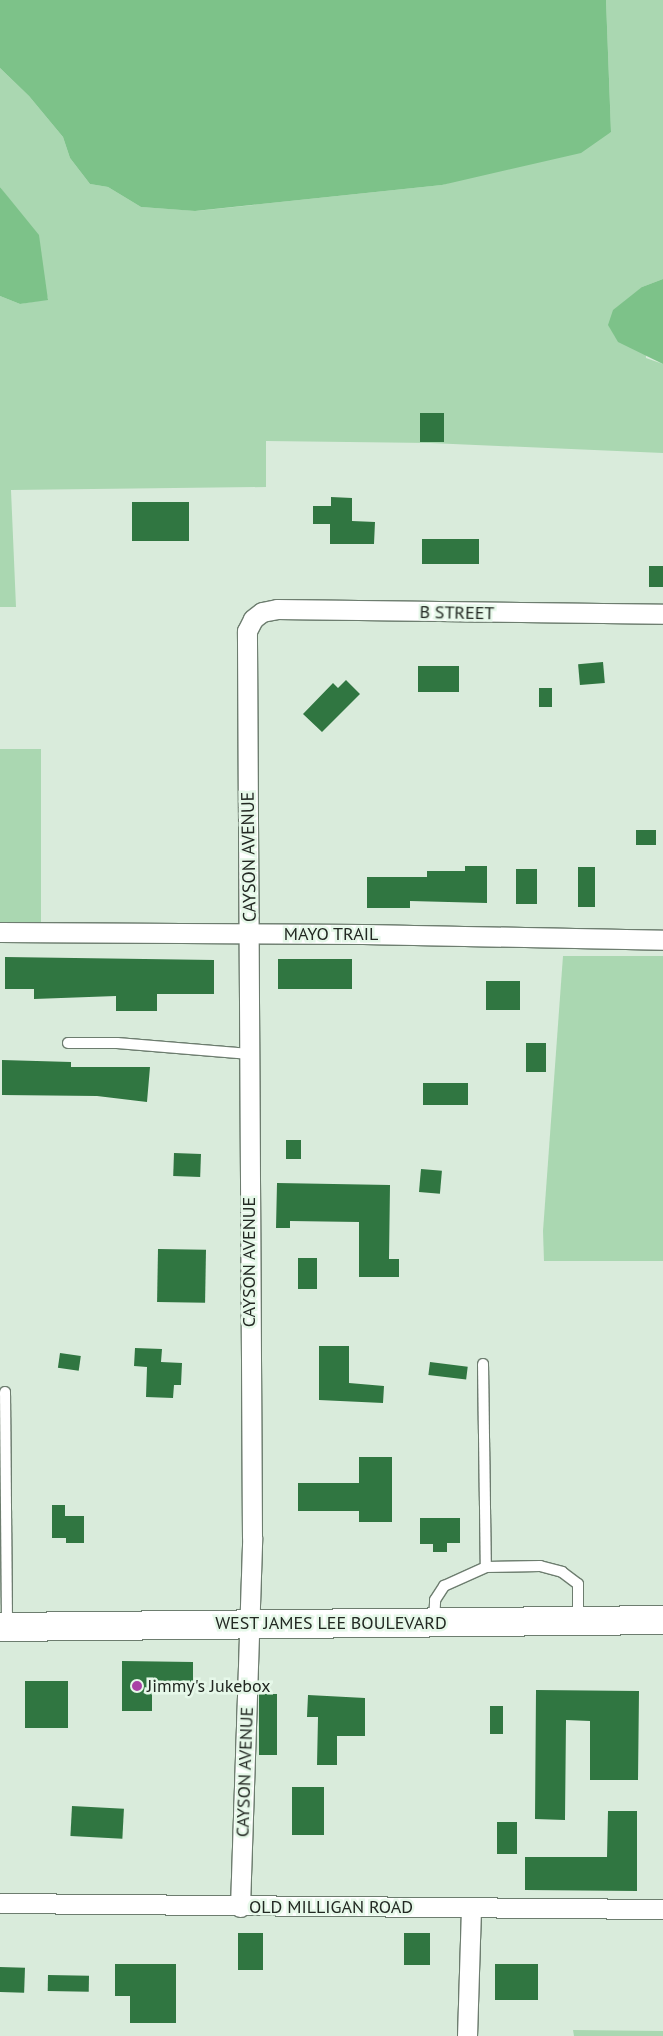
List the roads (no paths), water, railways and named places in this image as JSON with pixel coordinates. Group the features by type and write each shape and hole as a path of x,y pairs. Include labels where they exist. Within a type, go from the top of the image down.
{"main road":[{"name":"WEST JAMES LEE BOULEVARD","path":"3,1627 663,1620"}],"street":[{"name":"B STREET","path":"253,619 262,612 277,609 663,614"},
{"name":"CAYSON AVENUE","path":"240,1907 252,1537 249,1410 250,935 247,630 253,619"},
{"name":"MAYO TRAIL","path":"0,932 663,940"},
{"name":"OLD MILLIGAN ROAD","path":"0,1902 240,1907 663,1909"},
{"path":"467,2036 470,1908"}],"lane":[{"path":"68,1043 250,1054"},
{"path":"483,1364 486,1566"},
{"path":"3,1627 5,1392"},
{"path":"434,1623 435,1600 444,1586 486,1566 540,1566 562,1572 578,1584 578,1621"}],"place":[{"name":"Jimmy's Jukebox","path":"137,1686"}]}
